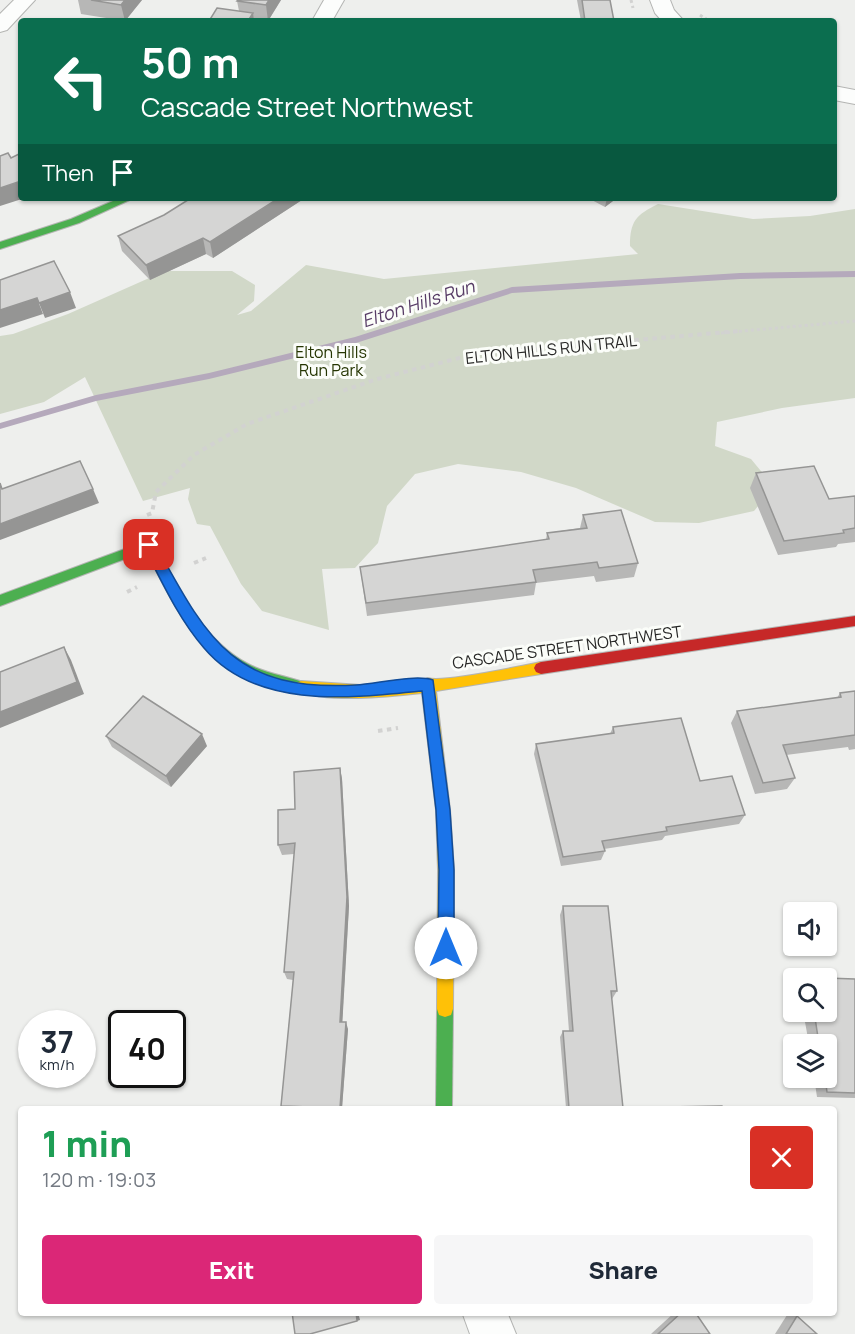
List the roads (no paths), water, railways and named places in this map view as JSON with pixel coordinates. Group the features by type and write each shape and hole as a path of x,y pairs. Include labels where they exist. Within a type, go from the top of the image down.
{"street":[{"path":"0,26 25,0"},
{"path":"324,18 334,0"},
{"path":"660,0 665,13 671,18"},
{"path":"837,94 855,98"},
{"path":"0,246 75,221 122,201"},
{"name":"CASCADE STREET NORTHWEST","path":"0,601 149,545 188,616 210,646 237,668 264,680 290,687 354,692 428,684 855,621"},
{"path":"428,684 443,810 446,870 444,1106"},
{"path":"486,1316 493,1334"}],"waterway":[{"name":"Elton Hills Run","path":"0,426 96,398 209,376 356,340 512,290 740,276 855,274"}],"park label":[{"name":"Elton Hills Run Park","path":"331,361"}]}
